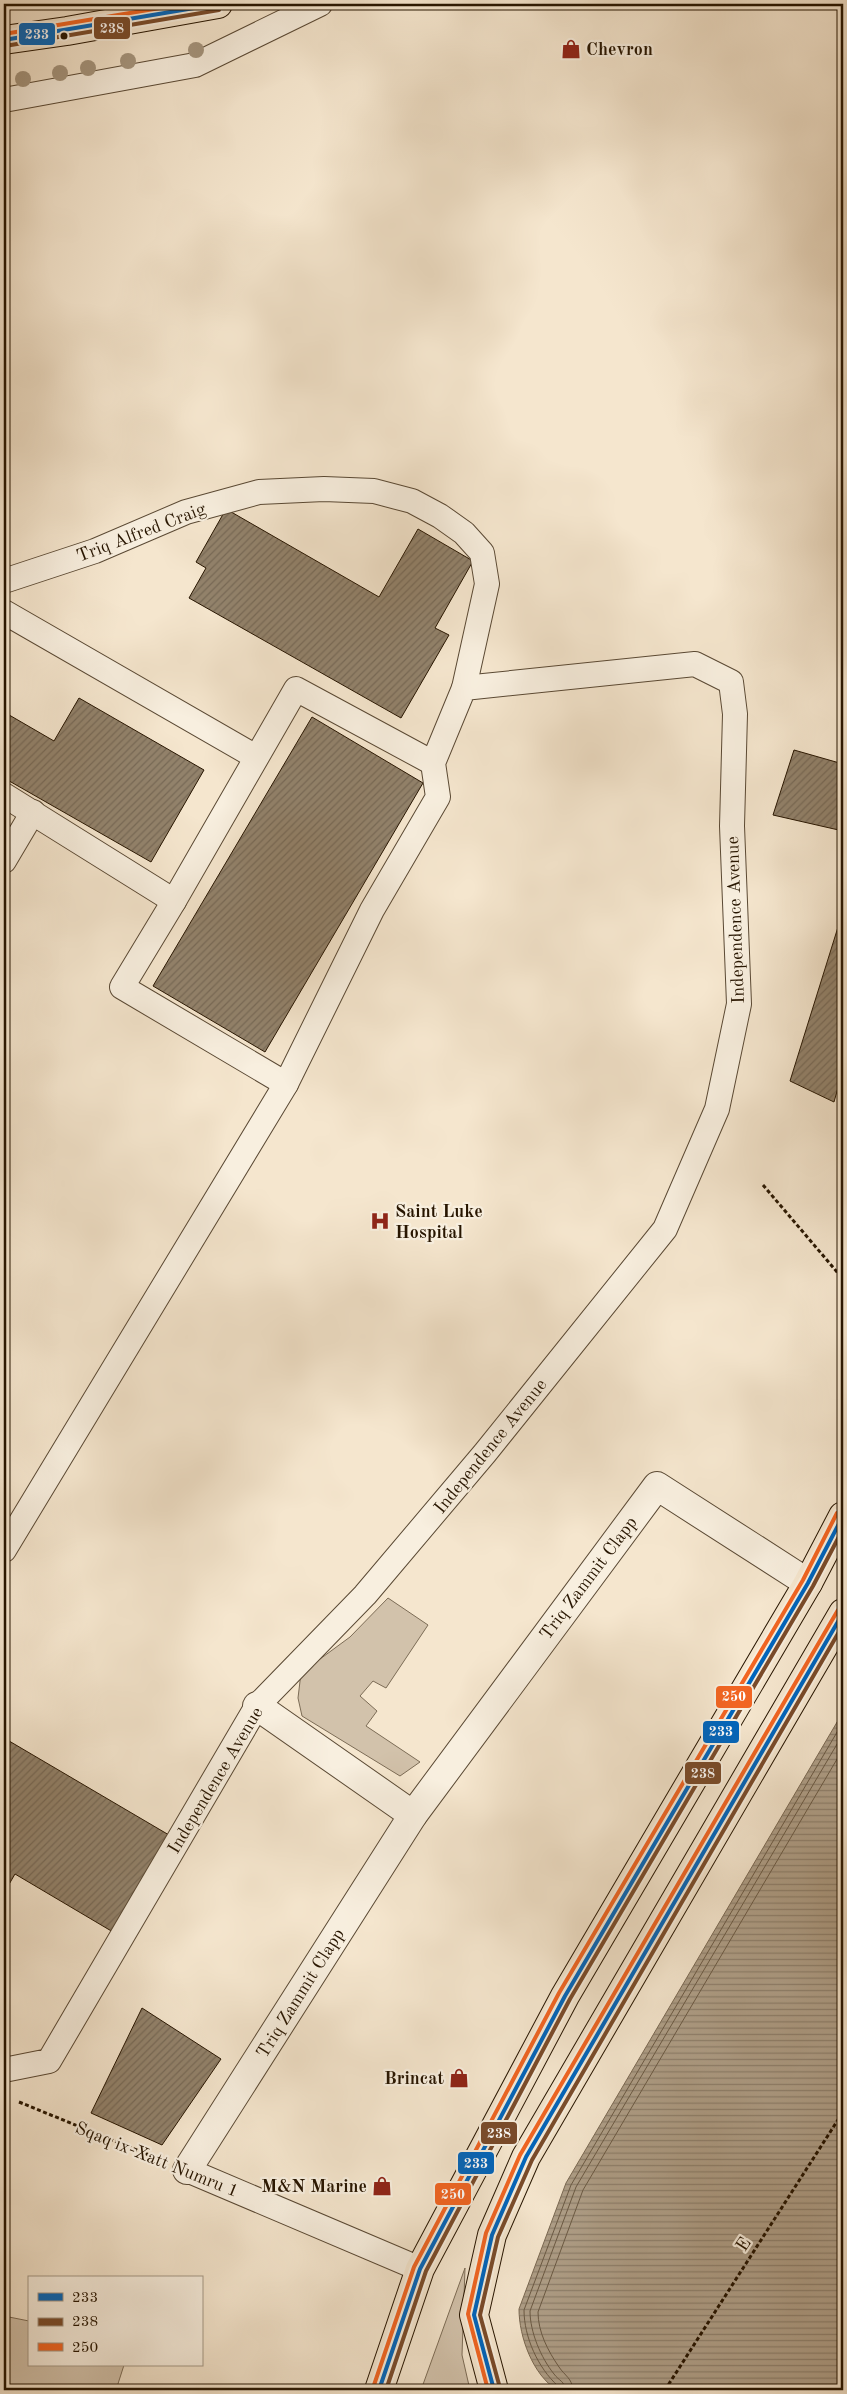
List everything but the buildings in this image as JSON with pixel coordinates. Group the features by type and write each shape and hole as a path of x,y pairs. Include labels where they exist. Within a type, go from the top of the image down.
{"highway":[{"path":"4,40 68,32 218,4"},
{"path":"379,2390 420,2269 565,1996 808,1583 843,1516"},
{"path":"494,2390 474,2315 492,2235 526,2157 843,1613"}],"street":[{"name":"Triq Zammit Clapp","path":"187,2170 413,1815 657,1486 808,1583"},
{"path":"257,1706 413,1815"}],"lane":[{"path":"4,100 195,65 320,4"},
{"name":"Triq Alfred Craig","path":"4,581 95,551 186,512 259,492 324,489 374,491 412,501 440,516 464,533 482,553 487,584 464,688 433,763"},
{"path":"4,612 256,756"},
{"name":"Independence Avenue","path":"4,2070 49,2060 257,1706 365,1595 485,1454 665,1229 717,1109 739,1004 732,826 735,714 731,682 695,664 464,688"},
{"path":"6,1542 286,1084 372,910 438,797 433,763 296,689 174,901 122,987 286,1084"},
{"path":"4,794 174,901"},
{"path":"4,861 33,812"},
{"name":"Sqaq ix-Xatt Numru 1","path":"187,2170 420,2269"}],"path":[{"path":"763,1185 843,1279"},
{"name":"Sqaq ix-Xatt Numru 1","path":"11,2099 187,2170"},
{"name":"E","path":"665,2390 843,2112"}],"shaded area":[{"path":"388,1598 428,1625 386,1688 373,1681 360,1696 377,1711 366,1726 420,1762 400,1776 302,1716 298,1698 301,1673 350,1637"},
{"path":"465,2268 462,2355 470,2390 421,2390"},
{"path":"4,2316 28,2321 28,2366 124,2366 116,2390 4,2390"}],"water":[{"path":"843,1712 842,2390 557,2390 548,2383 534,2365 525,2343 519,2309 566,2183"}],"transit line":[{"name":"250","path":"4,34 184,4"},
{"name":"233","path":"4,40 218,4"},
{"name":"238","path":"5,46 219,10"},
{"name":"250","path":"373,2388 414,2267 559,1993 803,1580 837,1513"},
{"name":"233","path":"379,2390 420,2269 565,1996 808,1583 843,1516"},
{"name":"238","path":"386,2390 426,2271 570,1999 813,1586 843,1529"},
{"name":"250","path":"488,2390 468,2314 486,2233 520,2155 838,1610"},
{"name":"233","path":"494,2390 474,2315 492,2235 526,2157 843,1613"},
{"name":"238","path":"500,2388 480,2315 498,2237 532,2160 843,1625"}],"place":[{"name":"Chevron","path":"571,49"},
{"name":"Saint Luke Hospital","path":"380,1221"},
{"name":"Brincat","path":"459,2078"},
{"name":"M&N Marine","path":"382,2186"}]}
